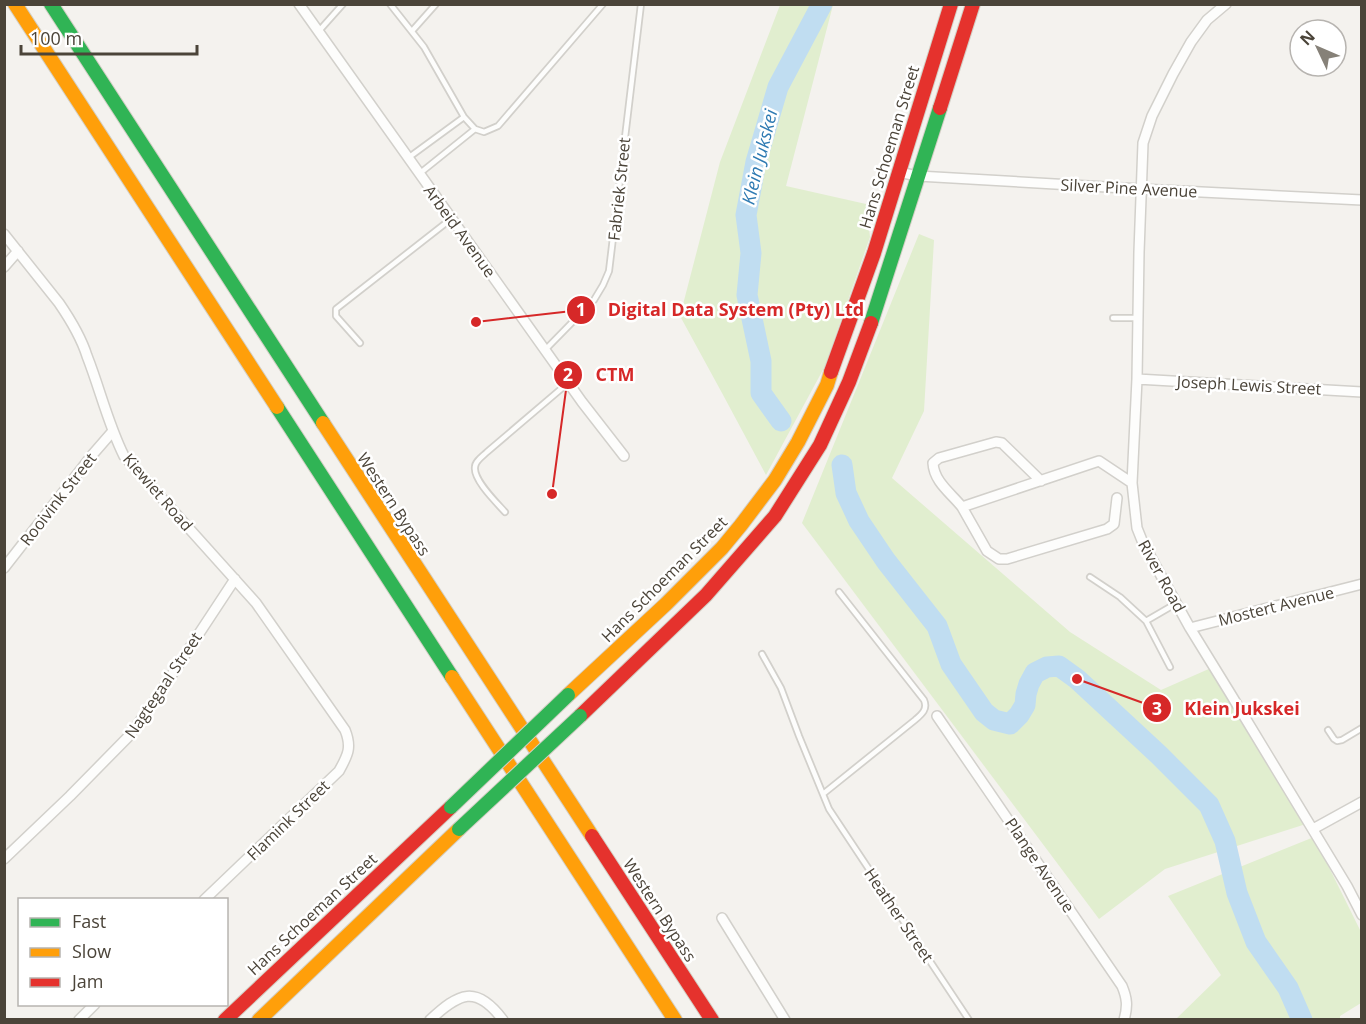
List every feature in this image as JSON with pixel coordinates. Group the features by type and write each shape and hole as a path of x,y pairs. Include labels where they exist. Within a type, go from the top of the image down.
{"main road":[{"path":"15,4 675,1020"},
{"name":"Western Bypass","path":"51,4 402,547 712,1020"},
{"name":"Hans Schoeman Street","path":"225,1020 660,610 741,525 775,480 819,403 831,374 874,253 951,4"},
{"path":"259,1020 706,596 775,516 820,445 849,382 864,343 973,4"}],"street":[{"name":"Arbeid Avenue","path":"299,4 544,350 624,456"},
{"name":"River Road","path":"1226,4 1208,20 1191,42 1152,116 1143,143 1132,483 1137,528 1143,543 1191,628 1347,886 1362,915"},
{"name":"Silver Pine Avenue","path":"898,172 918,176 1362,200"},
{"name":"Kiewiet Road","path":"4,234 59,303 70,321 87,355 124,456 256,603 345,730"},
{"path":"4,267 18,251"},
{"name":"Joseph Lewis Street","path":"1137,379 1362,392"},
{"name":"Rooivink Street","path":"4,568 113,431"},
{"path":"1041,481 1002,443 996,442 939,458 933,463 933,472 942,486 962,507 987,551 999,559 1007,559 1107,529 1114,524 1117,498"},
{"path":"962,507 1099,461 1132,483"},
{"name":"Nagtegaal Street","path":"4,859 128,738 235,579"},
{"name":"Mostert Avenue","path":"1191,628 1362,584"},
{"name":"Plange Avenue","path":"937,716 1122,986 1128,1004 1124,1020"},
{"name":"Flamink Street","path":"206,898 339,771 349,750 345,730"},
{"path":"1313,830 1362,802"},
{"path":"722,918 785,1020"},
{"path":"430,1020 451,1002 465,996 484,1000 503,1020"},
{"path":"79,1020 94,1006"}],"lane":[{"path":"318,32 343,4"},
{"path":"390,4 424,47 464,117 475,129 484,132 498,126 603,4"},
{"path":"412,31 436,4"},
{"name":"Fabriek Street","path":"544,350 594,300 609,271 641,4"},
{"path":"408,158 464,117"},
{"path":"419,174 475,129"},
{"path":"360,343 336,316 336,309 451,219"},
{"path":"1113,318 1138,318"},
{"path":"505,512 477,478 476,464 568,383"},
{"path":"1090,577 1119,597 1146,621 1170,667"},
{"path":"823,794 915,720 925,708 924,700 838,592"},
{"path":"1146,621 1177,603"},
{"name":"Heather Street","path":"762,654 781,688 829,809 969,1020"},
{"path":"1328,730 1337,741 1362,728"}],"green space":[{"path":"780,5 833,5 786,186 866,204 870,237 825,366 766,475 680,316 720,162"},
{"path":"919,234 934,240 924,411 892,478 1070,632 1161,690 1211,668 1306,824 1165,869 1099,919 802,523"},
{"path":"1314,837 1361,932 1361,1003 1340,1016 1340,1019 1176,1019 1221,975 1168,896"}],"waterway":[{"name":"Klein Jukskei","path":"781,421 761,393 761,361 747,295 751,253 746,215 756,162 778,87 822,4"},
{"name":"Klein Jukskei","path":"842,465 846,493 859,521 886,561 937,626 951,664 984,712 994,720 1010,724 1025,705 1029,684 1035,673 1047,667 1059,666 1077,679 1209,805 1225,841 1237,893 1256,942 1288,988 1302,1020"}],"traffic: fast":[{"path":"51,4 323,423"},
{"path":"871,323 940,108"},
{"path":"277,407 452,677"},
{"path":"451,807 568,695"},
{"path":"459,829 580,716"}],"traffic: slow":[{"path":"15,4 277,407"},
{"path":"568,695 666,604 722,548 741,525 775,480 798,442 827,385 831,372"},
{"path":"323,423 592,836"},
{"path":"452,677 675,1020"},
{"path":"259,1020 459,829"}],"traffic: jam":[{"path":"831,372 874,253 951,4"},
{"path":"940,108 973,4"},
{"path":"580,716 706,595 775,516 820,445 849,382 871,323"},
{"path":"225,1020 451,807"},
{"path":"592,836 712,1020"}],"place":[{"name":"Digital Data System (Pty) Ltd","path":"476,322"},
{"name":"CTM","path":"552,494"},
{"name":"Klein Jukskei","path":"1077,679"}]}
